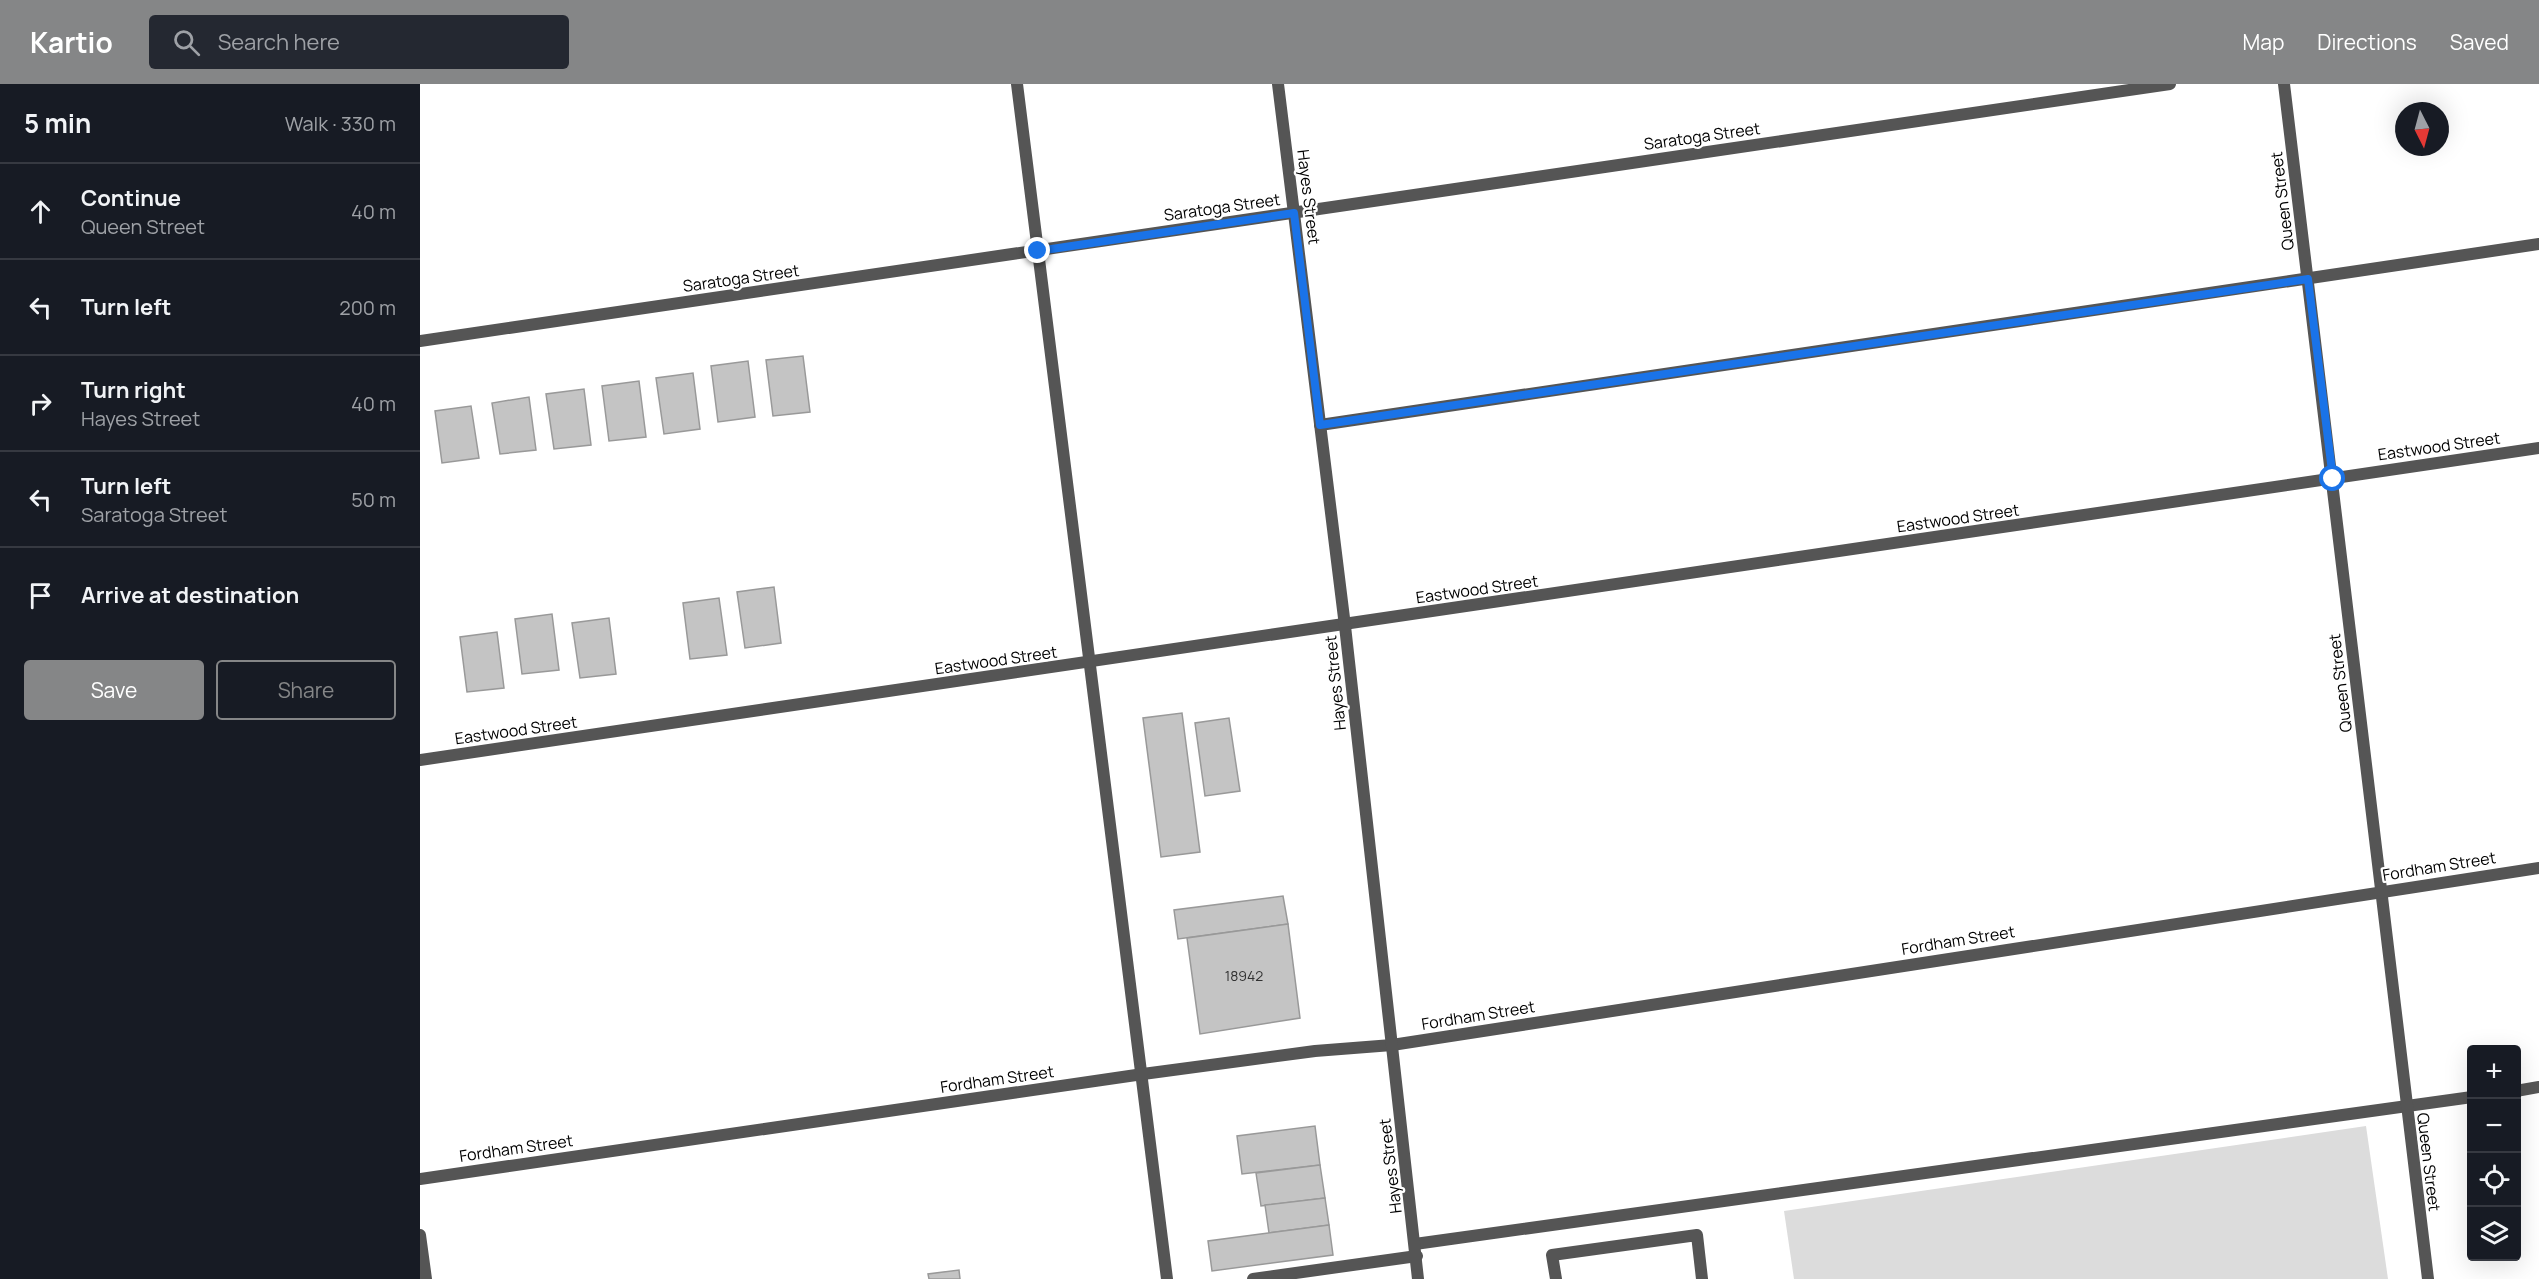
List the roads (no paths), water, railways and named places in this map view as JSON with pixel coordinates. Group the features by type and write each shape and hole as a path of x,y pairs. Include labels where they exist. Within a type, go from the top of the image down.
{"street":[{"path":"1017,84 1167,1279"},
{"name":"Hayes Street","path":"1278,84 1345,626 1418,1279"},
{"name":"Saratoga Street","path":"420,341 2170,84"},
{"name":"Queen Street","path":"2284,84 2428,1279"},
{"path":"1320,425 2539,244"},
{"name":"Eastwood Street","path":"420,760 1345,626 2539,448"},
{"name":"Fordham Street","path":"420,1179 1143,1074 1315,1051 1392,1045 2539,868"},
{"path":"2521,1090 2539,1087"},
{"path":"1253,1279 1416,1250 2467,1098"},
{"path":"420,1235 426,1279"},
{"path":"1556,1279 1552,1255 1697,1235 1702,1279"}]}
